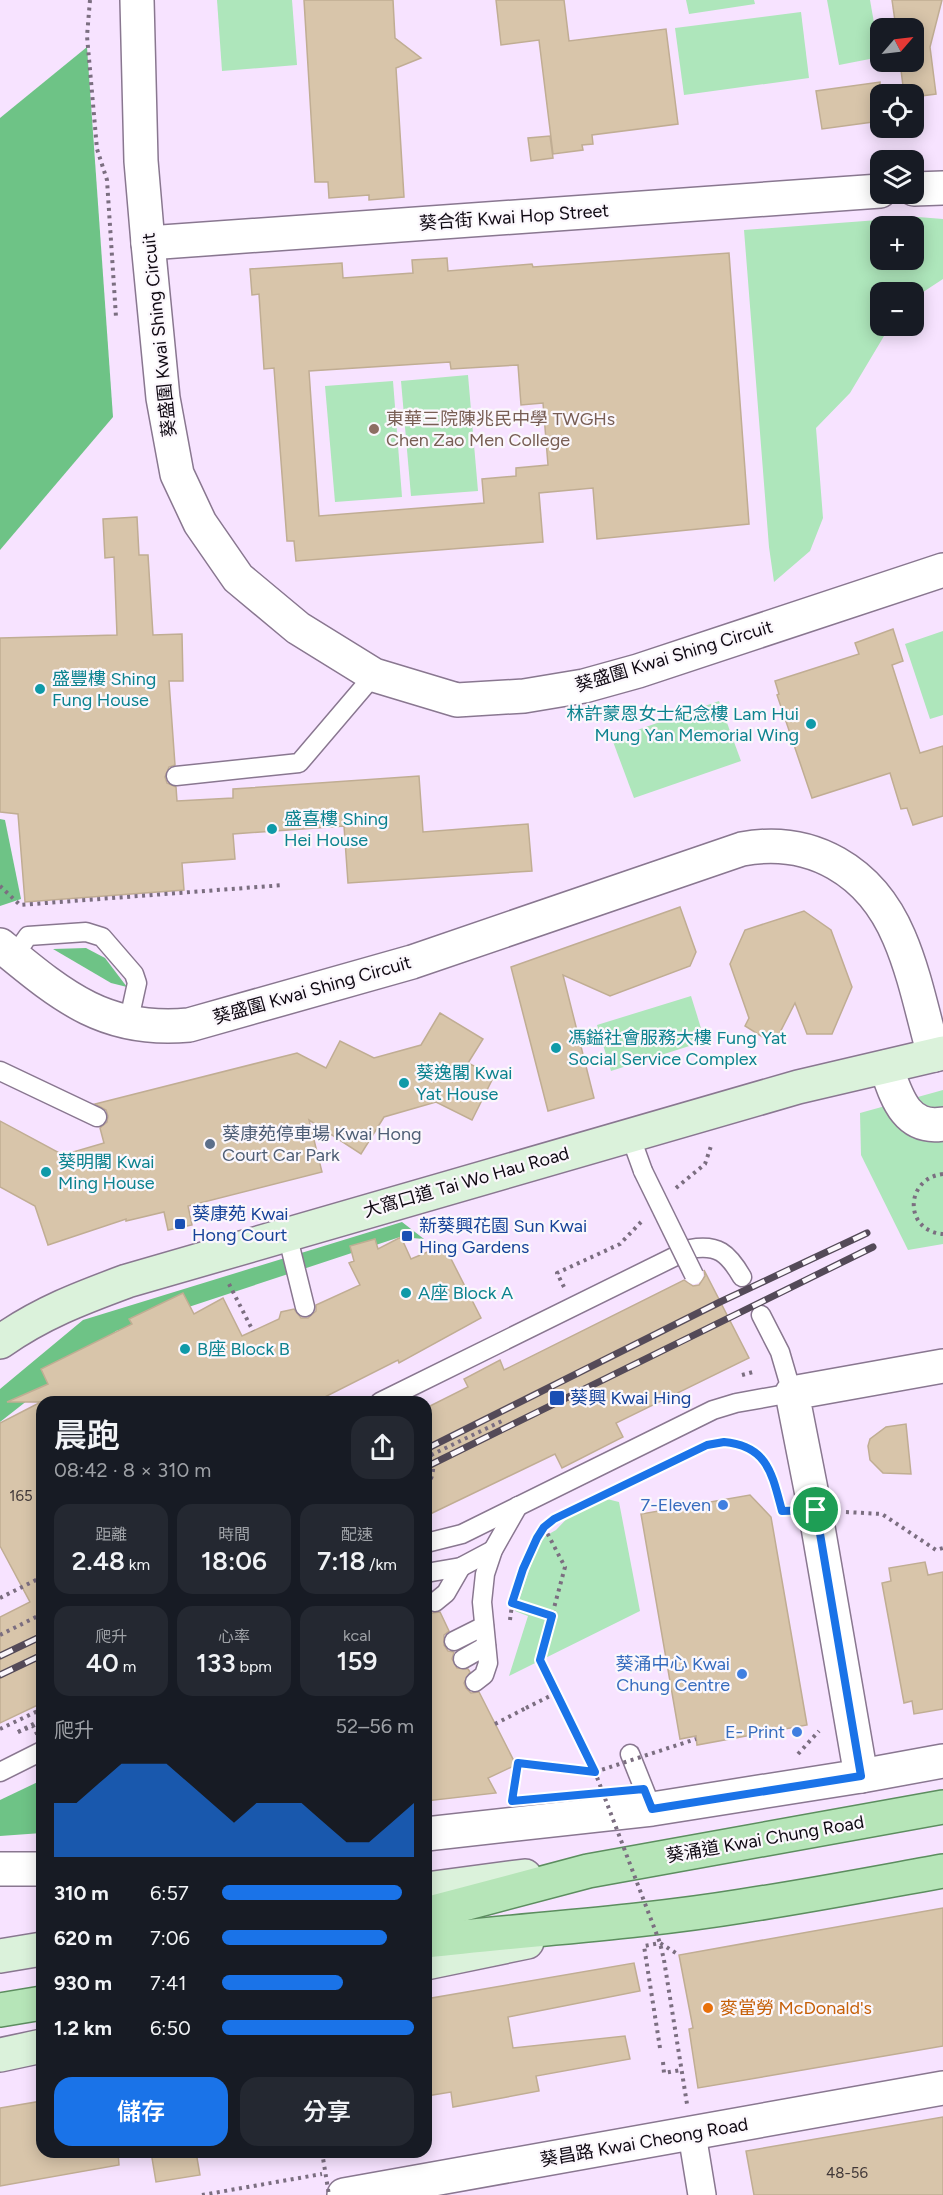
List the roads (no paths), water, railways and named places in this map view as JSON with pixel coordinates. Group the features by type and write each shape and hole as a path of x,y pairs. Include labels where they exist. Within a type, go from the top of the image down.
{"main road":[{"name":"大窩口道 Tai Wo Hau Road","path":"0,1342 22,1326 62,1305 127,1281 798,1087 938,1054"},
{"name":"葵涌道 Kwai Chung Road","path":"432,1888 588,1871 943,1806"},
{"name":"葵涌道 Kwai Chung Road","path":"432,1912 588,1871"},
{"path":"432,1940 552,1927 605,1924 741,1906 943,1871"},
{"path":"432,1962 605,1924"},
{"path":"0,1956 36,1950"},
{"path":"0,1988 36,1982"},
{"path":"0,2010 36,2004"},
{"path":"0,2055 36,2047"}],"street":[{"name":"葵盛圍 Kwai Shing Circuit","path":"137,0 141,161 164,409 177,474 206,531 238,578 298,628 374,675 457,700 524,696 584,686 638,671 943,570"},
{"path":"924,189 943,188"},
{"name":"葵合街 Kwai Hop Street","path":"148,243 870,193"},
{"name":"葵盛圍 Kwai Shing Circuit","path":"7,951 94,1013 128,1024 161,1028 189,1025 412,962 742,849 763,845 803,848 836,863 860,879 885,911 899,936 938,1054"},
{"path":"886,1066 899,1103 914,1119 934,1125 943,1124"},
{"path":"861,1776 816,1510 792,1393 943,1365"},
{"path":"432,1833 648,1799 861,1776 943,1761"},
{"path":"0,1869 36,1869"},
{"name":"葵昌路 Kwai Cheong Road","path":"344,2195 943,2088"},
{"path":"692,2134 702,2195"}],"lane":[{"path":"176,776 299,763 374,675"},
{"path":"7,951 28,936 86,932 102,938 134,974 137,983 128,1024"},
{"path":"0,1071 97,1117"},
{"path":"630,1135 644,1171 694,1275"},
{"path":"287,1234 305,1307"},
{"path":"392,1396 690,1249 706,1246 721,1251 733,1262 742,1277"},
{"path":"432,1542 462,1534 713,1410 736,1403 792,1393 786,1368 761,1315"},
{"path":"474,1682 484,1675 488,1663 482,1602 485,1574 493,1550 518,1506"},
{"path":"432,1572 461,1567 493,1550"},
{"path":"435,1602 446,1593 461,1567"},
{"path":"454,1641 484,1626"},
{"path":"463,1659 486,1646"},
{"path":"0,1772 36,1754"},
{"path":"630,1754 648,1799"}],"railway":[{"path":"432,1446 720,1302 867,1233"},
{"path":"432,1464 873,1247"},
{"path":"0,1656 36,1639"},
{"path":"0,1675 36,1658"}],"place":[{"name":"東華三院陳兆民中學 TWGHs Chen Zao Men College","path":"374,429"},
{"name":"盛豐樓 Shing Fung House","path":"40,689"},
{"name":"林許蒙恩女士紀念樓 Lam Hui Mung Yan Memorial Wing","path":"811,724"},
{"name":"盛喜樓 Shing Hei House","path":"272,829"},
{"name":"馮鎰社會服務大樓 Fung Yat Social Service Complex","path":"556,1048"},
{"name":"葵逸閣 Kwai Yat House","path":"404,1083"},
{"name":"葵康苑停車場 Kwai Hong Court Car Park","path":"210,1144"},
{"name":"葵明閣 Kwai Ming House","path":"46,1172"},
{"name":"葵康苑 Kwai Hong Court","path":"180,1224"},
{"name":"新葵興花園 Sun Kwai Hing Gardens","path":"407,1236"},
{"name":"A座 Block A","path":"406,1293"},
{"name":"B座 Block B","path":"185,1349"},
{"name":"葵興 Kwai Hing","path":"557,1398"},
{"name":"7-Eleven","path":"723,1505"},
{"name":"葵涌中心 Kwai Chung Centre","path":"742,1674"},
{"name":"E- Print","path":"797,1732"},
{"name":"麥當勞 McDonald's","path":"708,2008"}]}
